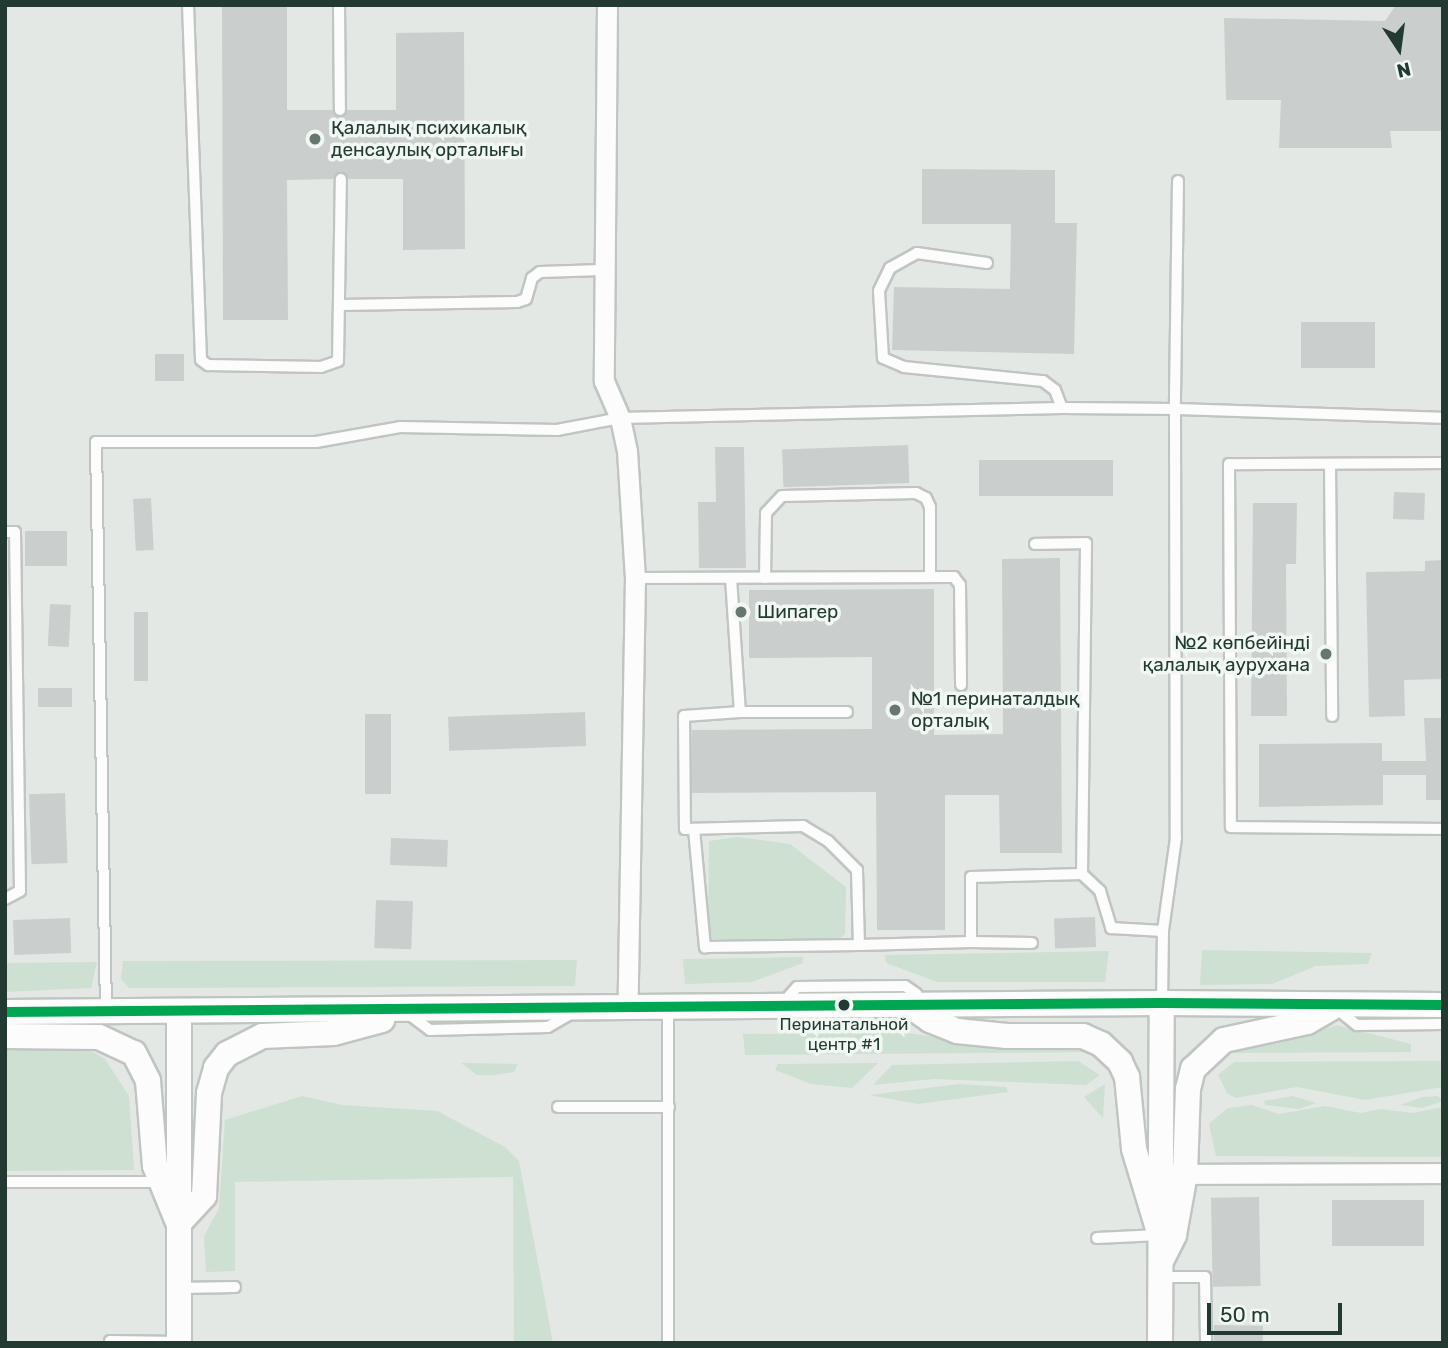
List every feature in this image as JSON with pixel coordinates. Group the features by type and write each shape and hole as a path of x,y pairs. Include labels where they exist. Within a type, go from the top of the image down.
{"street":[{"path":"607,5 602,270 604,381 620,418 627,452 635,578 628,998"},
{"path":"179,1013 213,1005 789,996 1334,1006 1443,1005"},
{"path":"5,1012 668,1008 913,1000"},
{"path":"913,1000 930,1020 957,1031 1083,1036 1101,1044 1120,1062 1127,1077 1134,1149 1160,1235"},
{"path":"1160,1343 1162,1003"},
{"path":"1161,1269 1174,1235 1185,1174 1188,1089 1204,1055 1224,1041 1307,1022 1334,1006"},
{"path":"179,1223 204,1196 209,1093 216,1068 227,1054 262,1036 334,1033 404,1011"},
{"path":"179,1013 179,1342"},
{"path":"5,1037 99,1037 134,1052 148,1081 152,1151 160,1182 179,1223"},
{"path":"1159,1174 1443,1173"}],"lane":[{"path":"188,5 201,360 208,365 330,365 340,354 341,179"},
{"path":"339,5 340,110"},
{"path":"1162,1003 1163,931 1176,838 1175,409 1178,181"},
{"path":"987,263 916,253 890,268 879,291 883,358 904,368 1043,381 1055,390 1062,408"},
{"path":"341,305 517,302 526,299 532,278 540,272 602,270"},
{"path":"106,1013 96,442 316,442 400,427 557,430 620,418 1062,408 1443,418"},
{"path":"1443,463 1229,464 1231,827 1443,829"},
{"path":"1330,464 1332,716"},
{"path":"765,578 766,513 782,496 916,493 926,498 930,507 930,577"},
{"path":"5,531 15,532 10,774 20,891 5,900"},
{"path":"1035,544 1086,543 1082,874"},
{"path":"635,578 954,577 960,585 961,685"},
{"path":"731,578 740,712"},
{"path":"847,712 740,712 684,716 685,829 803,826 828,841 857,870 859,945"},
{"path":"694,829 705,947 1032,943"},
{"path":"971,942 971,877 1082,874 1100,891 1111,928 1163,931"},
{"path":"1334,1006 1357,1025 1443,1024"},
{"path":"668,1008 668,1343"},
{"path":"558,1107 669,1107"},
{"path":"5,1182 160,1182"},
{"path":"1097,1238 1160,1235"},
{"path":"1161,1269 1205,1277 1206,1343"},
{"path":"179,1288 235,1287"},
{"path":"110,1342 179,1342"}],"green space":[{"path":"738,837 790,844 846,887 845,934 836,942 708,939 709,841"},
{"path":"1202,950 1372,953 1368,964 1316,966 1272,984 1200,985"},
{"path":"1109,951 1105,982 937,982 886,963 885,955"},
{"path":"803,957 803,963 752,982 685,984 683,959"},
{"path":"577,960 575,986 129,988 121,979 123,961"},
{"path":"97,962 91,988 5,992 5,963"},
{"path":"1337,1025 1411,1044 1411,1052 1443,1052 1228,1053 1235,1047 1277,1044"},
{"path":"906,1033 965,1041 1082,1046 1093,1052 745,1055 743,1034"},
{"path":"5,1048 91,1051 105,1059 129,1096 134,1170 5,1171"},
{"path":"1078,1061 1100,1075 1086,1085 934,1079 873,1085 892,1065"},
{"path":"1443,1061 1443,1087 1365,1100 1297,1087 1236,1098 1227,1093 1218,1075 1234,1062"},
{"path":"461,1063 518,1064 514,1072 477,1075"},
{"path":"878,1063 852,1088 811,1084 775,1070 778,1064"},
{"path":"960,1084 1006,1087 1008,1092 918,1104 869,1095"},
{"path":"1105,1084 1103,1118 1084,1097"},
{"path":"302,1096 342,1105 437,1111 505,1147 519,1161 553,1343 514,1343 513,1177 235,1182 235,1271 206,1272 204,1236 219,1208 225,1120"},
{"path":"1293,1096 1316,1103 1299,1109 1265,1105 1264,1101"},
{"path":"1438,1096 1443,1101 1422,1108 1400,1105 1422,1097"},
{"path":"1252,1105 1279,1114 1325,1106 1361,1113 1381,1109 1412,1113 1443,1107 1443,1157 1216,1156 1209,1124 1228,1108"}],"building":[{"path":"222,5 287,5 287,110 333,110 339,117 347,110 396,110 396,33 464,32 465,249 403,250 403,179 348,179 340,172 334,179 287,180 288,320 223,320"},
{"path":"1396,5 1443,5 1443,131 1390,131 1392,148 1279,148 1281,100 1226,100 1224,18 1385,21"},
{"path":"922,169 1055,170 1055,223 1077,223 1074,354 892,350 894,287 1010,289 1011,224 922,224"},
{"path":"1301,322 1375,322 1375,368 1301,368"},
{"path":"155,354 184,354 184,381 155,381"},
{"path":"908,445 909,483 783,487 782,449"},
{"path":"715,447 744,447 746,568 699,568 698,502 716,502"},
{"path":"979,460 1113,460 1113,496 979,496"},
{"path":"1394,492 1425,493 1424,520 1393,519"},
{"path":"151,498 154,550 136,551 133,499"},
{"path":"1253,503 1297,503 1296,564 1286,564 1287,716 1251,716"},
{"path":"25,531 67,531 67,566 25,566"},
{"path":"1060,558 1062,853 1000,853 999,795 945,795 945,930 877,930 876,792 692,793 692,730 872,729 872,657 749,658 749,590 934,589 934,735 1003,734 1002,559"},
{"path":"1443,560 1443,679 1404,680 1405,716 1369,717 1366,572 1425,571 1425,561"},
{"path":"50,604 71,605 69,647 48,646"},
{"path":"134,612 148,612 148,681 134,681"},
{"path":"38,688 72,688 72,707 38,707"},
{"path":"585,712 586,746 449,751 448,717"},
{"path":"365,714 391,714 391,794 365,794"},
{"path":"1424,718 1443,718 1443,800 1426,800 1426,775 1383,775 1383,805 1259,807 1259,744 1382,743 1382,761 1426,761"},
{"path":"65,793 67,863 31,864 29,794"},
{"path":"391,838 448,840 447,867 390,865"},
{"path":"376,900 413,901 411,949 374,948"},
{"path":"1095,917 1096,947 1055,948 1054,918"},
{"path":"70,918 71,953 14,955 13,920"},
{"path":"1259,1197 1261,1286 1213,1287 1211,1198"},
{"path":"1332,1200 1424,1200 1424,1246 1332,1246"},
{"path":"1214,1325 1263,1326 1263,1343 1214,1343"}],"transit line":[{"path":"5,1012 1162,1003 1443,1005"}],"place":[{"name":"Қалалық психикалық денсаулық орталығы","path":"315,139"},
{"name":"Шипагер","path":"741,612"},
{"name":"№2 көпбейінді қалалық аурухана","path":"1326,654"},
{"name":"№1 перинаталдық орталық","path":"895,710"},
{"name":"Перинатальной центр #1","path":"844,1005"}]}
